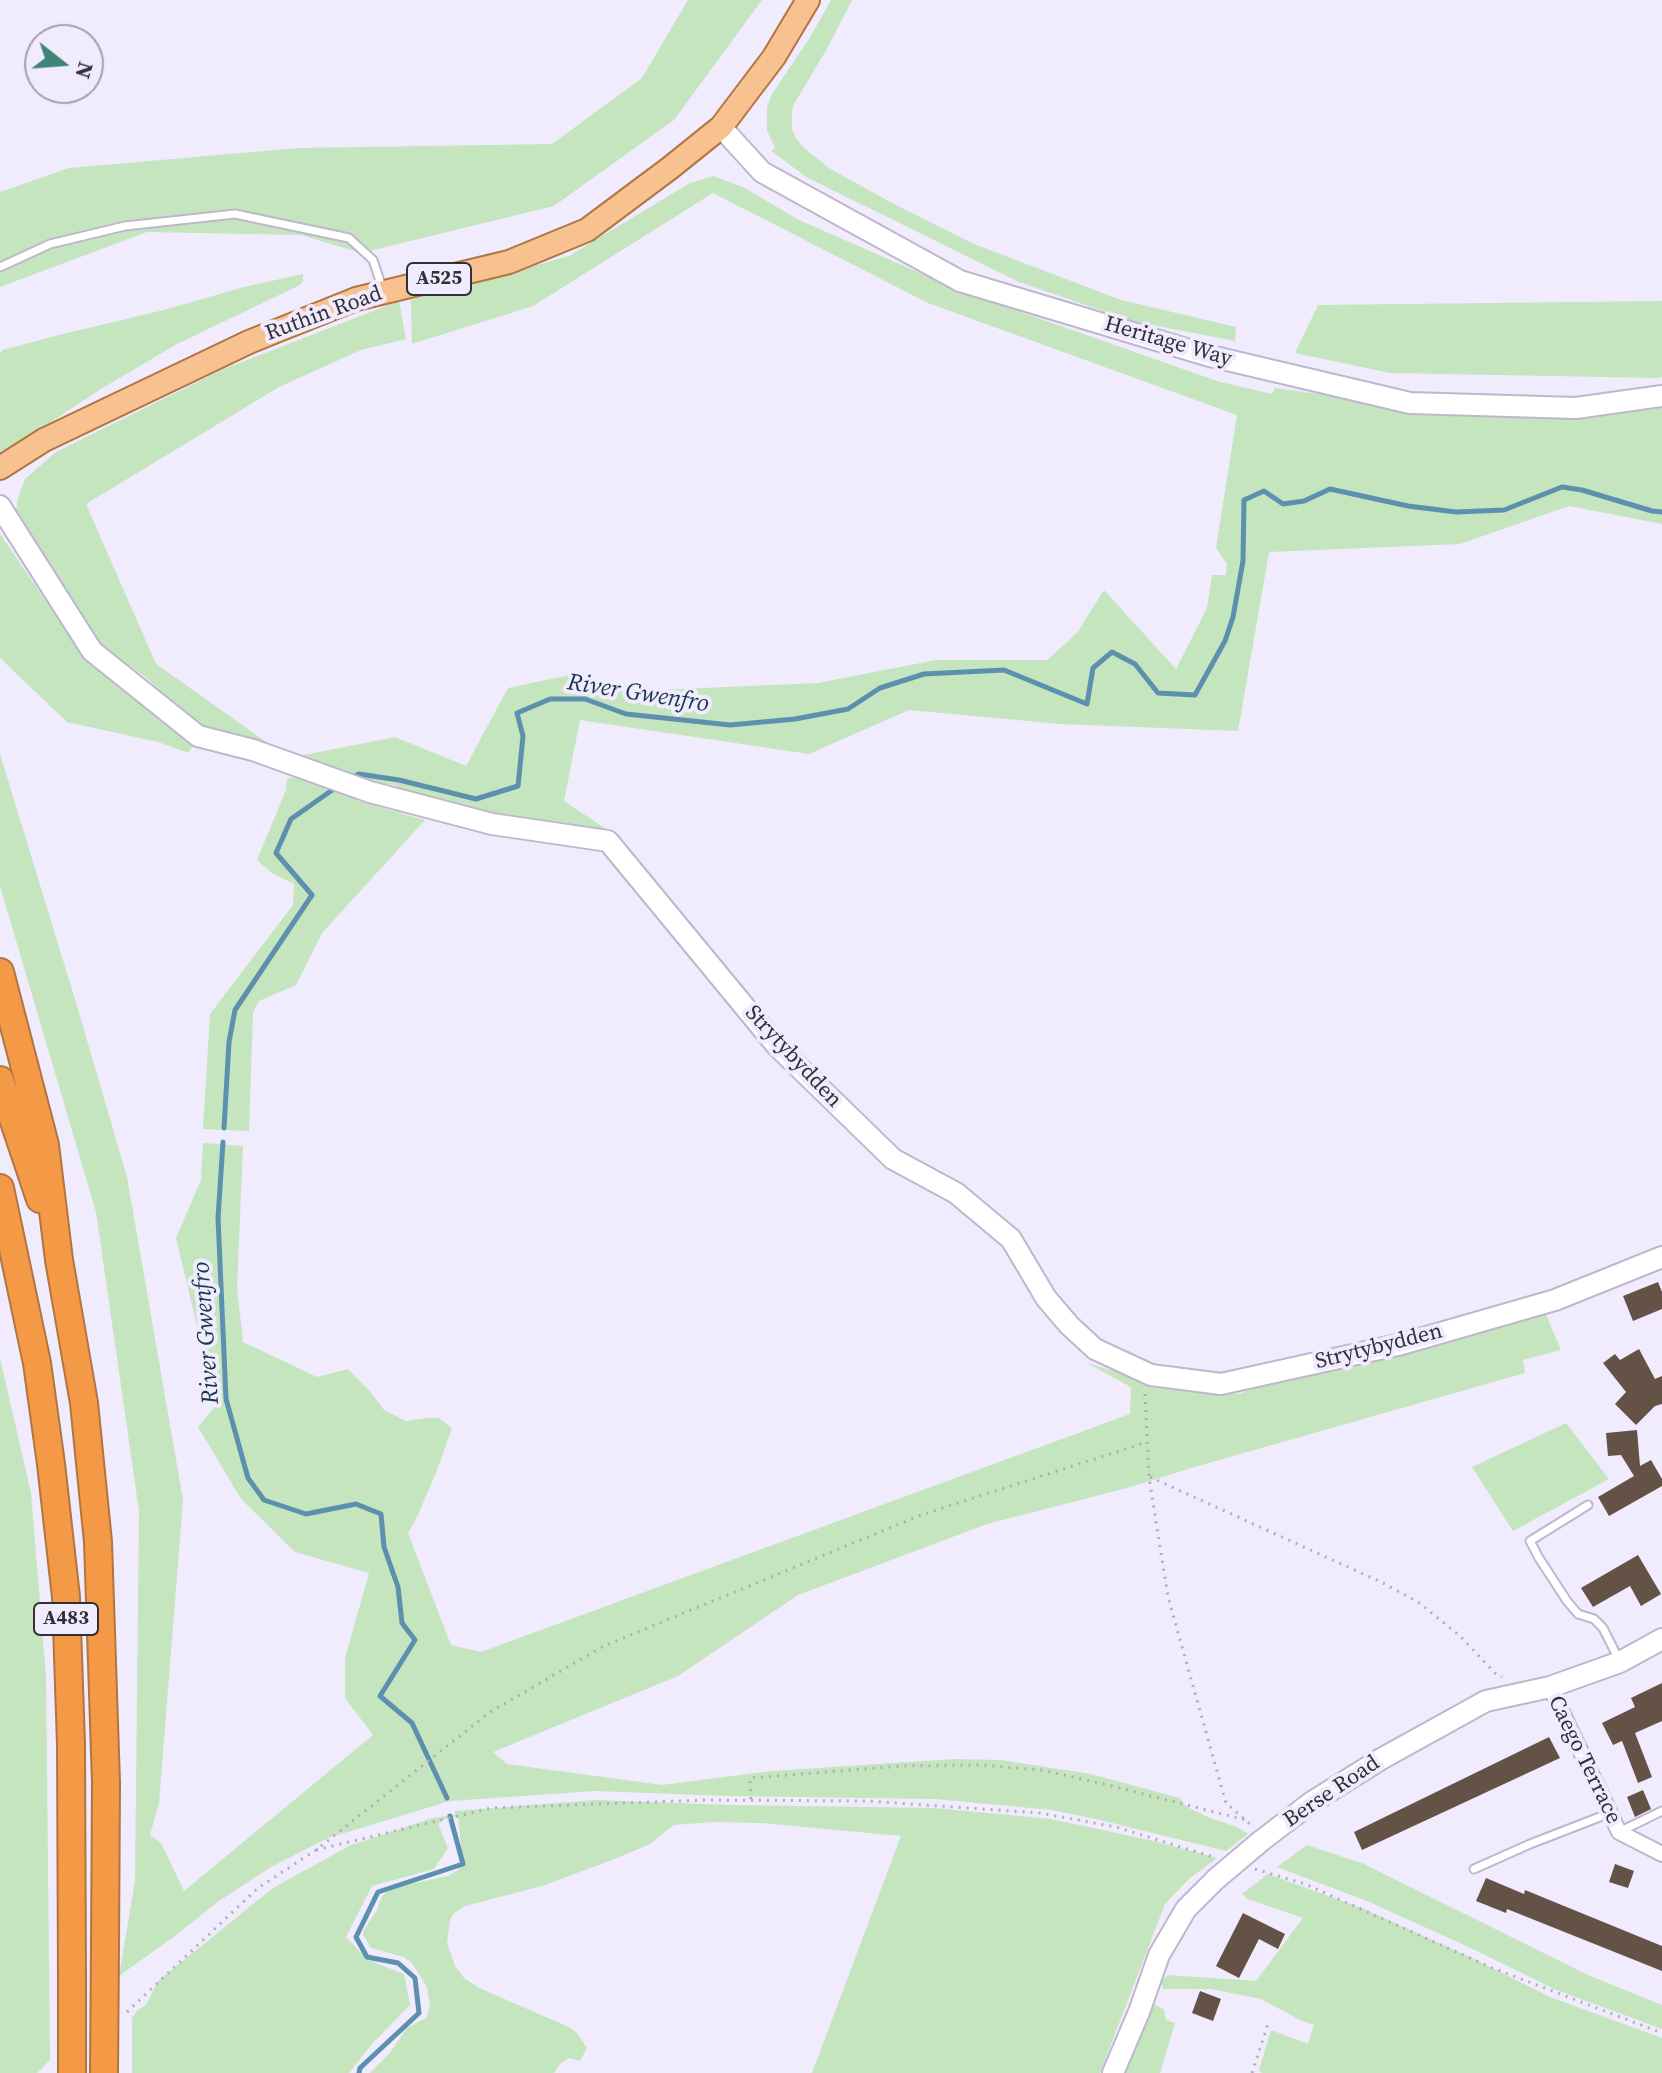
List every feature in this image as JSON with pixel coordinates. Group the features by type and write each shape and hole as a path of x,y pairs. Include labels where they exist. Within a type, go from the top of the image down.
{"highway":[{"path":"0,972 45,1145 59,1260"},
{"name":"A483","path":"0,1080 59,1260 84,1403 98,1542 106,1783 104,2073"},
{"name":"A483","path":"0,1188 37,1363 66,1597 71,1744 72,2073"},
{"name":"A483","path":"0,1231 16,1261"}],"main road":[{"name":"Ruthin Road","path":"0,468 44,440 249,342 356,299 509,262 587,230 721,127 774,57 808,0"}],"street":[{"name":"Heritage Way","path":"721,127 762,172 960,281 1206,355 1410,403 1576,408 1662,396"},
{"name":"Strytybydden","path":"0,506 92,651 198,736 253,750 370,792 492,824 608,841 777,1046 893,1159 956,1193 1011,1239 1046,1298 1095,1349 1151,1375 1221,1384 1402,1344 1555,1300 1662,1257"},
{"name":"Berse Road","path":"1113,2073 1159,1955 1186,1909 1219,1869 1312,1802 1486,1701 1550,1687 1620,1661 1662,1639"},
{"name":"Caego Terrace","path":"1550,1687 1619,1832 1662,1854"}],"lane":[{"path":"0,267 50,244 125,226 235,214 349,238 373,260 384,292"},
{"path":"1588,1505 1530,1541 1567,1601 1578,1614 1594,1619 1603,1628 1620,1661"},
{"path":"1619,1832 1662,1811"},
{"path":"1474,1869 1610,1813"}],"path":[{"path":"1151,1375 1144,1398 1149,1477 1168,1597 1226,1803 1263,1839"},
{"path":"121,2019 258,1888 316,1850 490,1712 604,1646 921,1515 1147,1442"},
{"path":"1149,1477 1381,1582 1418,1602 1460,1636 1495,1673 1525,1692"},
{"path":"751,1800 750,1778 902,1766 981,1765 1042,1770 1246,1820"},
{"path":"316,1850 491,1808 706,1800 868,1801 1040,1813 1116,1827 1219,1869"},
{"path":"1249,1867 1305,1884 1490,1967 1662,2033"},
{"path":"1252,2073 1268,2024"}],"green space":[{"path":"688,0 762,0 674,120 554,206 361,253 301,235 147,232 0,287 0,192 69,168 299,148 552,144 642,78"},
{"path":"831,0 852,0 794,104 792,130 804,148 829,168 974,244 1121,300 1236,327 1235,341 1132,321 1019,282 808,178 771,151 775,148 767,130 767,107 772,94"},
{"path":"713,176 743,187 799,220 961,291 1220,382 1272,394 1275,388 1411,407 1662,404 1662,524 1569,506 1460,544 1269,552 1238,731 1061,724 909,710 809,754 580,720 564,801 606,829 592,830 476,813 454,803 416,800 395,785 367,782 358,801 425,820 322,933 296,985 259,1001 253,1013 249,1131 203,1129 210,1014 293,905 294,884 273,874 257,860 286,790 287,779 301,775 202,727 144,676 97,643 16,511 25,479 56,452 224,369 399,301 406,339 361,350 279,387 86,504 156,664 289,758 395,737 466,766 508,688 575,674 657,690 818,683 936,660 1047,660 1077,633 1104,590 1176,669 1207,608 1212,575 1226,575 1227,564 1216,548 1237,415 928,303 713,193 533,306 412,344 411,300 569,256 690,183"},
{"path":"303,274 303,282 298,286 177,344 0,452 0,353 3,350"},
{"path":"1662,301 1662,377 1658,378 1390,373 1295,353 1318,305"},
{"path":"0,534 82,654 194,742 189,753 158,742 67,722 0,658"},
{"path":"0,754 127,1177 183,1500 159,1803 150,1835 161,1843 184,1891 373,1735 345,1698 345,1658 369,1573 295,1552 241,1499 198,1427 216,1405 176,1238 201,1180 203,1143 243,1146 237,1287 243,1342 317,1377 348,1369 384,1410 406,1421 439,1418 452,1428 408,1533 451,1645 481,1652 1130,1414 1131,1387 1085,1362 1135,1378 1240,1394 1268,1380 1544,1310 1561,1350 1523,1360 1525,1373 1127,1488 987,1524 798,1595 678,1676 493,1752 507,1764 662,1785 772,1771 954,1759 1001,1760 1091,1774 1180,1798 1189,1808 1248,1834 1226,1851 1052,1810 935,1799 595,1791 450,1801 328,1838 271,1867 216,1903 119,1976 135,1881 139,1511 96,1212 0,886"},
{"path":"0,1358 31,1493 46,1676 50,2060 37,2073 0,2073"},
{"path":"1566,1423 1609,1479 1513,1531 1472,1467"},
{"path":"596,1800 935,1808 1051,1819 1217,1858 1189,1879 1165,1904 1100,2073 812,2073 901,1836 762,1823 713,1822 674,1825 650,1844 617,1858 542,1886 465,1906 450,1920 447,1943 455,1966 464,1978 479,1988 569,2027 587,2048 580,2061 568,2058 554,2073 370,2073 388,2055 407,2028 426,2018 430,2007 427,1987 412,1963 404,1957 371,1948 363,1935 364,1930 386,1892 448,1876 463,1864 458,1817 445,1819 438,1824 448,1848 434,1869 372,1886 346,1937 368,1960 404,1974 410,2005 349,2073 132,2073 132,2018 146,2005 158,1981 273,1888 351,1845 433,1818 455,1815 455,1811"},
{"path":"1307,1845 1364,1864 1588,1975 1662,2005 1662,2029 1554,1989 1367,1901 1277,1867"},
{"path":"1268,1874 1364,1909 1550,1997 1662,2038 1662,2073 1262,2073 1259,2070 1271,2030 1308,2044 1314,2025 1261,1999 1211,1989 1163,1989 1161,1981 1168,1975 1256,1981 1303,1918 1248,1899 1242,1894"},
{"path":"1153,2003 1164,2010 1166,2020 1175,2023 1160,2073 1125,2073 1133,2042"}],"building":[{"path":"1658,1282 1662,1292 1662,1309 1633,1321 1623,1296"},
{"path":"1639,1349 1655,1379 1662,1376 1662,1404 1655,1406 1636,1425 1615,1404 1626,1392 1603,1363 1615,1354 1620,1360"},
{"path":"1637,1430 1640,1466 1651,1460 1662,1479 1662,1486 1609,1516 1598,1497 1634,1476 1621,1455 1608,1456 1606,1433"},
{"path":"1638,1555 1661,1594 1641,1606 1630,1586 1593,1607 1581,1588"},
{"path":"1662,1683 1662,1721 1635,1733 1652,1777 1638,1783 1622,1741 1613,1745 1602,1723 1635,1707 1631,1698"},
{"path":"1549,1737 1560,1758 1362,1850 1354,1832"},
{"path":"1643,1790 1651,1809 1635,1817 1627,1797"},
{"path":"1615,1864 1634,1871 1628,1888 1609,1882"},
{"path":"1486,1878 1524,1894 1525,1890 1662,1946 1662,1971 1507,1909 1506,1913 1476,1901"},
{"path":"1243,1913 1285,1934 1278,1949 1259,1939 1239,1978 1216,1966"},
{"path":"1200,1991 1221,1999 1213,2021 1192,2013"}],"waterway":[{"name":"River Gwenfro","path":"350,779 359,774 399,780 476,799 518,786 523,736 517,713 550,699 585,699 626,714 730,725 795,719 848,709 880,688 924,674 1004,670 1087,704 1093,668 1112,652 1135,664 1158,693 1195,695 1225,641 1233,617 1243,561 1244,500 1264,491 1283,504 1304,501 1330,489 1408,506 1456,512 1504,510 1562,487 1662,512"},
{"name":"River Gwenfro","path":"224,1128 229,1042 235,1010 312,895 276,853 291,819 338,786"},
{"name":"River Gwenfro","path":"223,1142 218,1218 226,1399 248,1478 264,1500 306,1514 356,1504 381,1514 384,1547 398,1587 402,1623 415,1640 380,1696 412,1723 447,1798"},
{"name":"River Gwenfro","path":"359,2073 360,2068 419,2013 415,1978 398,1963 367,1957 356,1937 378,1892 463,1864 450,1816"}]}
